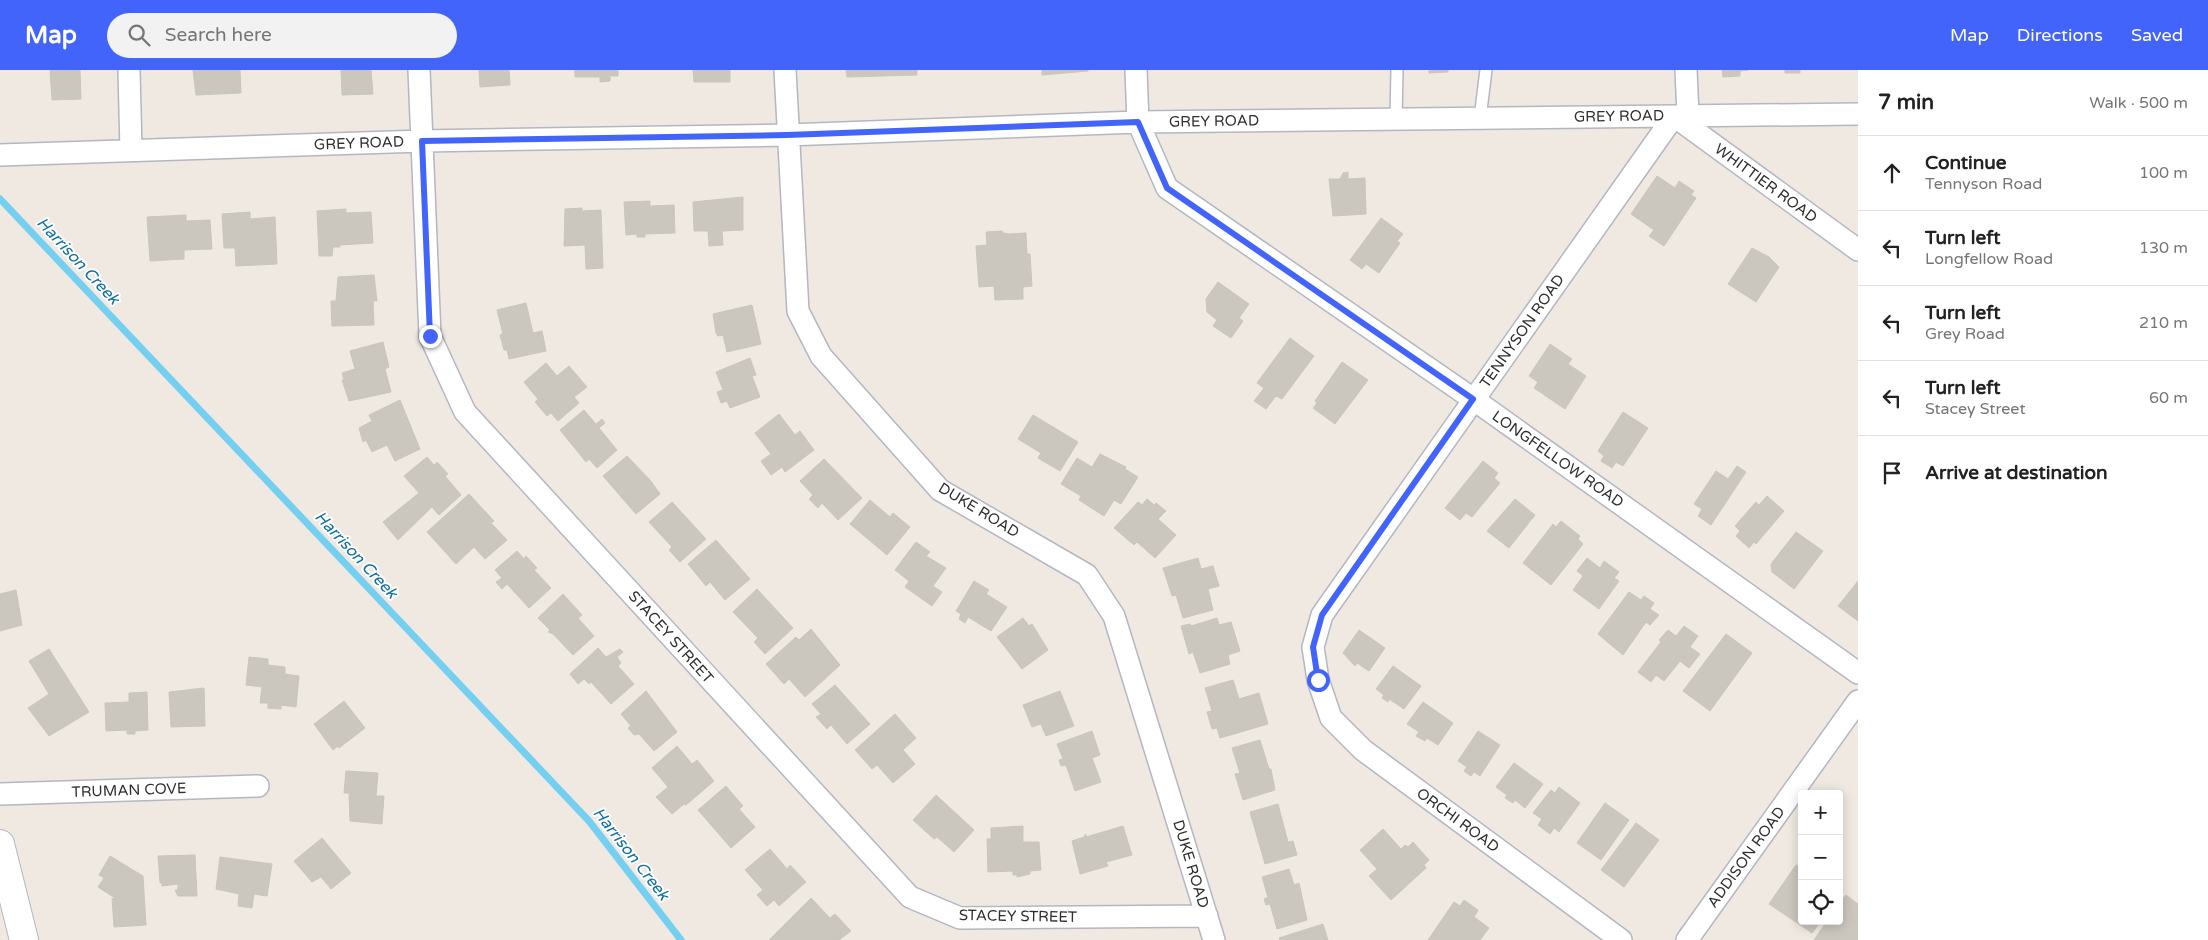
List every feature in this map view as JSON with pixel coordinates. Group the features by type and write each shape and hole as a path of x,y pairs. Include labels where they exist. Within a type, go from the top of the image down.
{"main road":[{"path":"0,844 24,940"}],"street":[{"path":"129,70 131,150"},
{"name":"STACEY STREET","path":"419,70 430,336 466,412 910,897 960,918 1207,916"},
{"name":"DUKE ROAD","path":"785,70 787,135 798,311 821,356 940,490 1087,575 1114,616 1214,940"},
{"path":"1136,70 1138,122"},
{"path":"1681,115 1686,70"},
{"name":"GREY ROAD","path":"0,155 422,141 787,135 1138,122 1858,114"},
{"name":"WHITTIER ROAD","path":"1681,115 1858,250"},
{"name":"TENNYSON ROAD","path":"1318,680 1313,647 1322,615 1473,399 1681,115"},
{"name":"LONGFELLOW ROAD","path":"1138,122 1167,188 1473,399 1858,673"},
{"name":"ORCHI ROAD","path":"1318,680 1331,718 1363,750 1622,940"},
{"name":"ADDISON ROAD","path":"1687,940 1858,701"},
{"name":"TRUMAN COVE","path":"0,794 258,786"}],"lane":[{"path":"1396,119 1397,70"},
{"path":"1480,118 1486,70"}],"building":[{"path":"50,70 80,70 81,99 52,100"},
{"path":"193,70 240,70 241,93 196,95"},
{"path":"341,70 371,70 373,94 342,95"},
{"path":"479,70 509,70 510,85 480,87"},
{"path":"575,70 618,70 618,76 610,76 610,81 600,82 600,77 575,77"},
{"path":"693,70 730,70 730,82 694,82"},
{"path":"846,70 917,70 917,75 847,77"},
{"path":"1042,70 1088,70 1088,71 1042,75"},
{"path":"1429,70 1448,70 1448,72 1429,73"},
{"path":"1722,70 1748,70 1740,71 1740,76 1723,77"},
{"path":"1785,70 1800,70 1800,73 1785,73"},
{"path":"1348,172 1348,179 1365,178 1366,214 1333,216 1329,179 1340,179 1343,173"},
{"path":"1657,176 1675,188 1679,181 1694,191 1691,195 1696,198 1664,246 1649,236 1654,230 1631,214"},
{"path":"743,197 743,230 722,231 723,245 709,246 708,231 694,231 693,202"},
{"path":"650,201 650,206 674,205 675,233 645,234 645,237 637,237 637,234 626,235 624,202"},
{"path":"582,208 582,211 601,210 603,268 586,269 585,245 564,246 565,209"},
{"path":"346,209 346,213 371,212 373,243 340,245 340,247 333,247 332,256 319,256 317,211"},
{"path":"250,212 250,219 275,217 277,264 236,266 235,248 224,248 222,214"},
{"path":"186,215 186,221 210,220 212,249 184,250 184,259 150,261 147,217"},
{"path":"1381,218 1403,234 1397,241 1400,243 1379,273 1366,264 1362,269 1350,260"},
{"path":"1002,231 1009,234 1026,233 1027,254 1030,254 1032,286 1023,287 1023,299 995,300 994,286 979,287 976,246 987,245 986,232"},
{"path":"1752,248 1769,257 1779,267 1756,302 1728,284"},
{"path":"374,275 377,301 373,301 374,325 332,326 331,301 336,301 338,277"},
{"path":"1218,282 1249,304 1239,318 1243,321 1231,338 1213,326 1217,320 1207,312 1206,299"},
{"path":"526,303 533,333 542,331 546,351 509,359 507,350 504,350 500,335 503,334 497,310"},
{"path":"752,305 761,344 727,352 723,335 718,336 716,333 713,314"},
{"path":"1290,338 1314,356 1282,399 1276,396 1266,409 1254,401 1264,388 1257,383"},
{"path":"383,342 389,367 385,369 391,392 349,401 342,380 344,380 342,373 355,369 350,351"},
{"path":"1550,344 1572,359 1568,364 1586,376 1565,409 1534,388 1538,382 1529,376"},
{"path":"750,358 756,375 752,376 760,397 730,408 727,401 721,403 717,392 723,390 716,372"},
{"path":"1342,362 1368,380 1335,424 1313,408 1317,403 1315,401"},
{"path":"546,363 557,376 569,366 587,387 574,397 579,403 558,421 551,413 547,416 535,402 538,399 524,382"},
{"path":"400,400 420,449 395,461 387,445 372,452 366,440 363,442 359,428 372,421 369,415"},
{"path":"584,410 596,424 602,419 605,423 599,428 617,450 597,468 589,459 586,462 560,430"},
{"path":"1623,412 1648,428 1623,466 1616,462 1612,468 1601,461 1604,456 1598,451"},
{"path":"779,414 795,435 800,431 814,450 785,472 782,467 771,475 761,461 771,454 755,433"},
{"path":"1033,415 1078,442 1060,471 1038,458 1041,453 1018,439"},
{"path":"1100,454 1126,467 1125,469 1138,477 1121,504 1114,500 1104,516 1079,500 1081,496 1061,484 1077,458 1092,467"},
{"path":"627,456 650,480 660,494 636,514 603,476"},
{"path":"427,457 434,465 437,462 448,474 445,476 461,495 439,515 432,507 398,540 383,522 419,493 404,476"},
{"path":"824,459 862,498 838,520 822,503 818,508 809,499 813,495 800,481"},
{"path":"1483,461 1498,473 1494,478 1500,483 1472,517 1466,513 1460,520 1445,508"},
{"path":"1737,466 1746,472 1711,525 1698,516 1702,509 1694,504 1716,471 1728,479"},
{"path":"469,494 494,521 491,523 507,540 485,559 474,547 456,564 427,532"},
{"path":"1767,496 1784,511 1756,544 1754,542 1749,548 1736,536 1740,531 1735,526 1756,502 1759,505"},
{"path":"1147,499 1166,511 1158,519 1176,535 1155,558 1137,542 1134,545 1114,528 1138,502 1142,505"},
{"path":"1515,499 1535,515 1509,548 1487,531"},
{"path":"870,500 890,517 893,513 910,527 887,555 850,524"},
{"path":"672,502 706,539 680,562 669,550 672,547 649,522"},
{"path":"1561,521 1580,536 1578,539 1583,544 1551,585 1523,563 1553,524 1556,527"},
{"path":"1796,532 1823,551 1794,589 1772,572 1771,564"},
{"path":"716,540 750,579 725,600 710,582 706,586 688,564"},
{"path":"916,542 930,552 926,556 946,568 933,586 942,592 932,606 905,587 909,581 895,570"},
{"path":"517,551 524,559 526,556 537,568 534,570 551,588 529,608 507,584 502,589 496,582 502,578 495,570"},
{"path":"1198,558 1201,569 1213,566 1219,586 1208,589 1213,610 1183,618 1176,595 1172,596 1163,568"},
{"path":"1587,558 1600,568 1604,561 1619,572 1614,578 1619,581 1599,609 1573,590 1583,576 1577,571"},
{"path":"974,581 989,590 986,594 1007,607 991,631 968,617 965,623 959,619 961,614 956,611"},
{"path":"1858,581 1858,621 1838,606"},
{"path":"757,589 793,628 765,654 754,642 758,638 733,612"},
{"path":"16,590 22,625 0,631 0,594"},
{"path":"1629,592 1641,600 1644,596 1654,603 1650,609 1659,615 1650,625 1646,622 1623,655 1598,634"},
{"path":"563,594 582,615 578,618 594,636 573,655 553,634 548,632 550,630 538,618"},
{"path":"1023,618 1029,626 1032,624 1048,650 1022,669 997,637"},
{"path":"1217,618 1219,625 1231,622 1240,651 1228,655 1230,664 1200,673 1193,652 1189,654 1181,626 1190,624 1191,626"},
{"path":"1684,626 1698,636 1690,647 1700,654 1689,668 1680,661 1664,681 1656,675 1651,682 1638,672 1661,642 1659,640 1668,630 1676,636"},
{"path":"811,629 840,665 805,697 789,679 784,684 766,664 796,637 799,640"},
{"path":"1359,630 1385,648 1369,671 1357,663 1355,666 1343,653"},
{"path":"1726,634 1752,653 1710,711 1683,691"},
{"path":"598,648 606,657 620,649 623,652 617,657 621,663 618,666 634,684 611,704 591,682 589,684 584,679 578,684 570,674"},
{"path":"49,649 89,712 49,736 28,708 49,694 29,661"},
{"path":"249,657 268,659 268,665 285,667 285,674 299,676 296,707 281,705 281,709 268,708 268,703 260,703 262,687 246,685"},
{"path":"1393,666 1421,686 1404,709 1389,699 1388,702 1382,698 1384,695 1376,689"},
{"path":"1233,680 1239,699 1259,693 1268,724 1220,738 1217,728 1212,729 1207,712 1212,711 1205,688"},
{"path":"835,685 870,724 847,744 831,725 827,729 816,717 821,714 812,704"},
{"path":"204,688 205,726 171,727 169,692"},
{"path":"646,691 677,732 654,751 639,734 634,735 628,728 631,726 621,714"},
{"path":"1060,691 1074,726 1046,736 1041,724 1032,727 1023,705"},
{"path":"147,692 148,730 135,731 135,734 127,734 127,730 106,731 105,703 129,702 129,693"},
{"path":"344,701 365,728 339,748 338,746 333,750 314,724"},
{"path":"1423,702 1453,723 1438,745 1427,738 1425,741 1416,736 1419,732 1407,724"},
{"path":"895,714 916,738 903,750 915,764 893,783 877,765 872,769 855,750"},
{"path":"1092,731 1100,755 1092,758 1101,782 1075,791 1066,765 1061,766 1059,760 1063,759 1057,744"},
{"path":"1478,731 1500,745 1480,776 1474,772 1471,776 1464,771 1467,767 1458,761"},
{"path":"1260,740 1269,769 1271,769 1275,790 1243,800 1235,774 1240,773 1232,748"},
{"path":"677,746 692,764 697,760 714,781 686,805 684,804 672,814 656,797 668,787 652,768"},
{"path":"1514,763 1543,784 1525,808 1515,800 1513,803 1505,798 1507,795 1496,787"},
{"path":"346,771 378,773 376,796 384,796 382,824 350,821 349,793 344,793"},
{"path":"726,786 743,806 739,809 755,827 731,848 698,810"},
{"path":"1559,787 1580,803 1559,832 1554,828 1550,834 1538,825 1542,819 1533,813 1551,790 1555,793"},
{"path":"936,795 974,830 954,852 937,837 934,839 913,820"},
{"path":"1605,803 1629,820 1601,860 1577,843"},
{"path":"1278,804 1288,842 1293,841 1297,855 1265,864 1250,812"},
{"path":"1636,823 1659,840 1624,887 1601,870"},
{"path":"1023,826 1023,842 1039,842 1041,870 1030,871 1030,874 1017,877 1017,875 1013,875 1013,871 988,872 987,839 991,839 991,828"},
{"path":"1123,826 1132,855 1106,862 1108,866 1080,874 1072,841 1084,837 1086,834 1086,837"},
{"path":"1383,829 1401,849 1405,845 1408,847 1413,842 1429,860 1424,865 1426,868 1391,900 1369,876 1377,869 1360,850"},
{"path":"322,838 351,873 331,889 321,877 312,882 294,861"},
{"path":"770,849 787,869 790,865 806,882 779,906 774,900 767,906 757,895 763,890 745,870"},
{"path":"195,855 197,896 178,896 175,890 178,890 178,884 162,886 162,883 160,883 158,856"},
{"path":"110,856 143,876 146,925 114,927 112,899 115,898 98,887 104,878 99,875"},
{"path":"220,857 272,864 267,896 254,894 252,908 238,906 239,894 216,889"},
{"path":"1796,865 1798,866 1798,924 1769,904"},
{"path":"1289,869 1294,885 1299,883 1307,920 1277,929 1270,904 1266,905 1264,899 1268,897 1262,877"},
{"path":"1846,895 1858,904 1858,940 1814,940 1824,925 1843,925 1843,899"},
{"path":"811,898 830,918 835,914 851,931 839,940 769,940"},
{"path":"1464,900 1478,910 1474,917 1489,928 1480,940 1428,940 1454,902 1460,906"},
{"path":"1323,924 1328,940 1280,940 1279,938"},
{"path":"1800,925 1818,925 1812,933"}],"waterway":[{"name":"Harrison Creek","path":"0,199 589,821 681,940"}],"route":[{"path":"430,336 422,141 787,135 1138,122 1167,188 1473,399 1322,615 1313,647 1318,680"}]}
